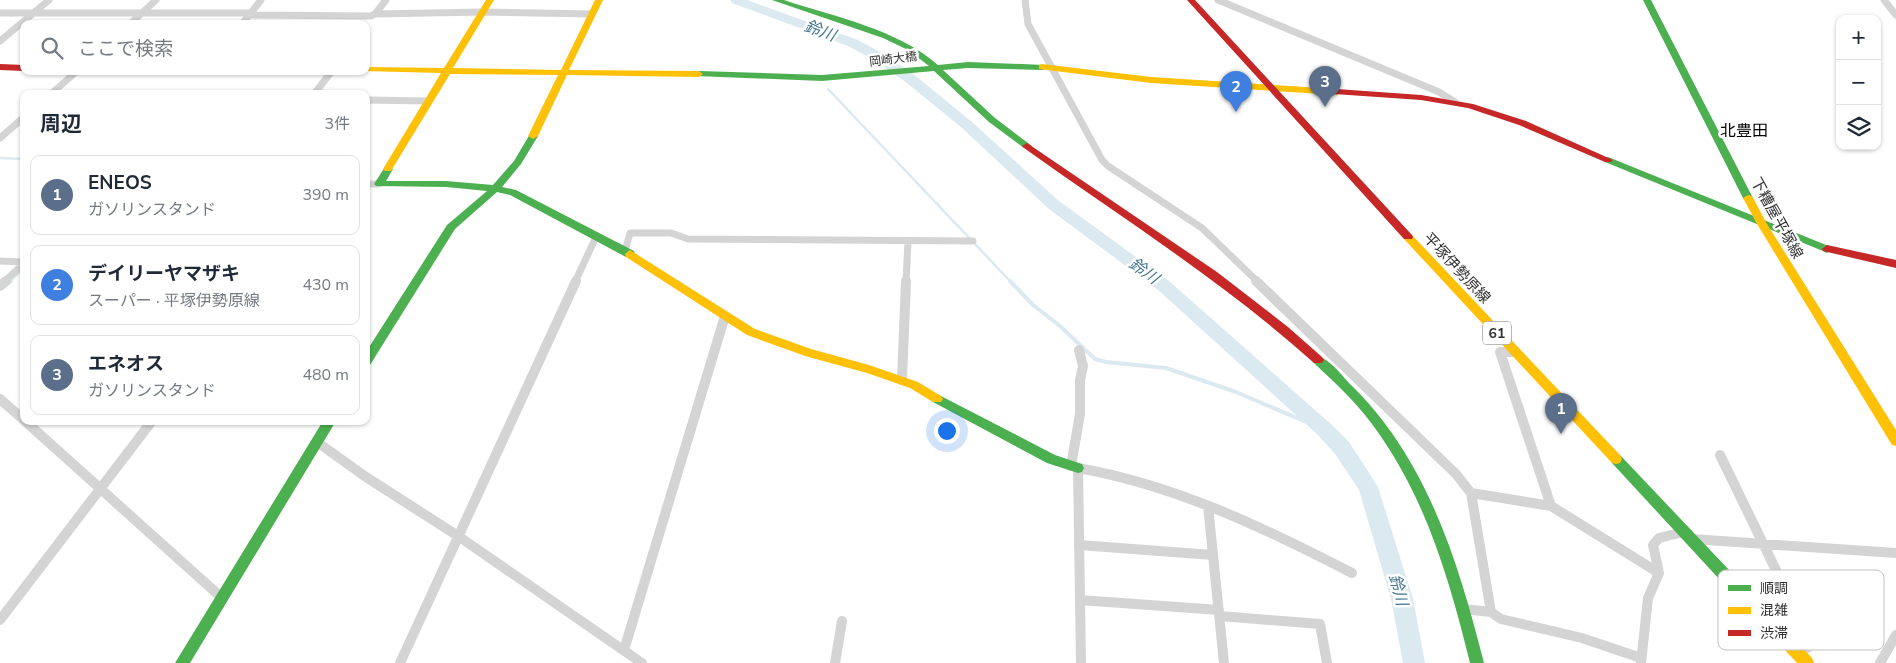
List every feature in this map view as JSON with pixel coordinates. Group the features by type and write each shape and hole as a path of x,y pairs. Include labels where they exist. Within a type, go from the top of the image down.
{"street":[{"path":"26,20 49,0"},
{"path":"134,20 156,0"},
{"path":"245,20 261,0"},
{"path":"369,20 386,0"},
{"path":"379,184 490,0"},
{"path":"370,356 451,227 496,188 518,162 537,130 599,0"},
{"path":"776,0 898,41 922,54 931,68 989,119 1191,256 1263,309 1314,354 1359,399 1379,423 1398,450 1424,496 1440,533 1464,609 1477,663"},
{"path":"1025,0 1028,24 1102,160 1108,166 1202,228 1456,474 1470,493 1491,612"},
{"name":"平塚伊勢原線","path":"1190,0 1515,352 1720,570"},
{"path":"1218,0 1439,92 1454,102"},
{"name":"下糟屋平塚線","path":"1647,0 1762,224 1896,441"},
{"path":"1884,0 1896,15"},
{"path":"0,13 373,15 483,12 592,14"},
{"path":"0,41 20,25"},
{"name":"岡崎大橋","path":"370,70 749,75 822,78 865,76 968,65 1051,67 1151,80 1398,96 1454,102 1505,117 1822,248 1896,264"},
{"path":"0,67 20,68"},
{"path":"56,90 72,75"},
{"path":"317,90 329,75"},
{"path":"370,100 429,100"},
{"path":"0,138 20,121"},
{"path":"370,184 448,184 496,188 514,192 625,251 752,332 771,340 902,380 1051,459 1074,467 1126,477 1208,506 1289,540 1352,572"},
{"path":"625,251 630,233 671,233 688,239 972,241"},
{"path":"400,663 596,237"},
{"path":"902,380 908,241"},
{"path":"0,261 20,262"},
{"path":"0,286 20,266"},
{"path":"624,650 725,316"},
{"path":"1079,350 1083,366 1080,380 1080,414 1074,467 1079,545 1081,663"},
{"path":"1515,352 1500,352 1551,506"},
{"path":"0,399 20,417"},
{"path":"28,425 222,598"},
{"path":"0,620 149,425"},
{"path":"182,663 328,425"},
{"path":"317,442 366,477 458,536 642,663"},
{"path":"1720,455 1776,570"},
{"path":"1470,493 1551,506 1659,573"},
{"path":"1208,506 1224,663"},
{"path":"1464,609 1491,612 1501,619 1582,638 1641,660 1648,598 1659,573 1653,545 1659,538 1688,536 1764,544 1896,553"},
{"path":"1079,545 1213,555"},
{"path":"1080,600 1320,624 1327,663"},
{"path":"835,663 842,621"},
{"path":"1880,663 1896,635"},
{"name":"平塚伊勢原線","path":"1794,650 1807,663"},
{"path":"1797,653 1803,650"}],"waterway":[{"name":"鈴川","path":"736,0 853,43 879,57 912,80 967,125 1054,205 1163,285 1325,430 1342,448 1368,487 1402,599 1414,663"},
{"path":"828,89 1011,282"},
{"path":"0,158 20,159"},
{"path":"9,282 20,272"},
{"path":"1010,281 1033,305 1060,326 1095,359 1106,362 1166,368 1236,392 1325,430"}],"traffic: fast":[{"path":"776,0 886,36 911,48 933,65 992,120 1027,146"},
{"path":"1647,0 1748,198"},
{"path":"699,74 822,78 968,65 1042,67"},
{"path":"370,356 451,227 496,188 518,162 533,136"},
{"path":"1608,160 1827,249"},
{"path":"388,169 379,184 463,185 513,192 630,254"},
{"path":"1318,360 1376,420 1396,448 1413,477 1428,506 1451,567 1477,663"},
{"path":"937,399 1051,459 1078,468"},
{"path":"182,663 328,425"},
{"path":"1616,459 1720,570"}],"traffic: slow":[{"path":"388,169 490,0"},
{"path":"533,136 599,0"},
{"path":"1042,67 1151,80 1337,92"},
{"path":"370,70 699,74"},
{"path":"1748,198 1762,224 1896,441"},
{"path":"1408,237 1616,459"},
{"path":"630,254 751,332 809,353 869,369 914,385 937,399"},
{"path":"1795,650 1807,663"}],"traffic: jam":[{"path":"1191,0 1408,237"},
{"path":"0,67 20,68"},
{"path":"1337,92 1421,98 1470,106 1522,123 1608,160"},
{"path":"1027,146 1213,274 1249,301 1318,360"},
{"path":"1827,249 1896,264"}],"place":[{"name":"エネオス","path":"1325,107"},
{"name":"デイリーヤマザキ","path":"1236,112"},
{"name":"ENEOS","path":"1561,434"}],"district":[{"name":"北豊田","path":"1744,131"}]}
